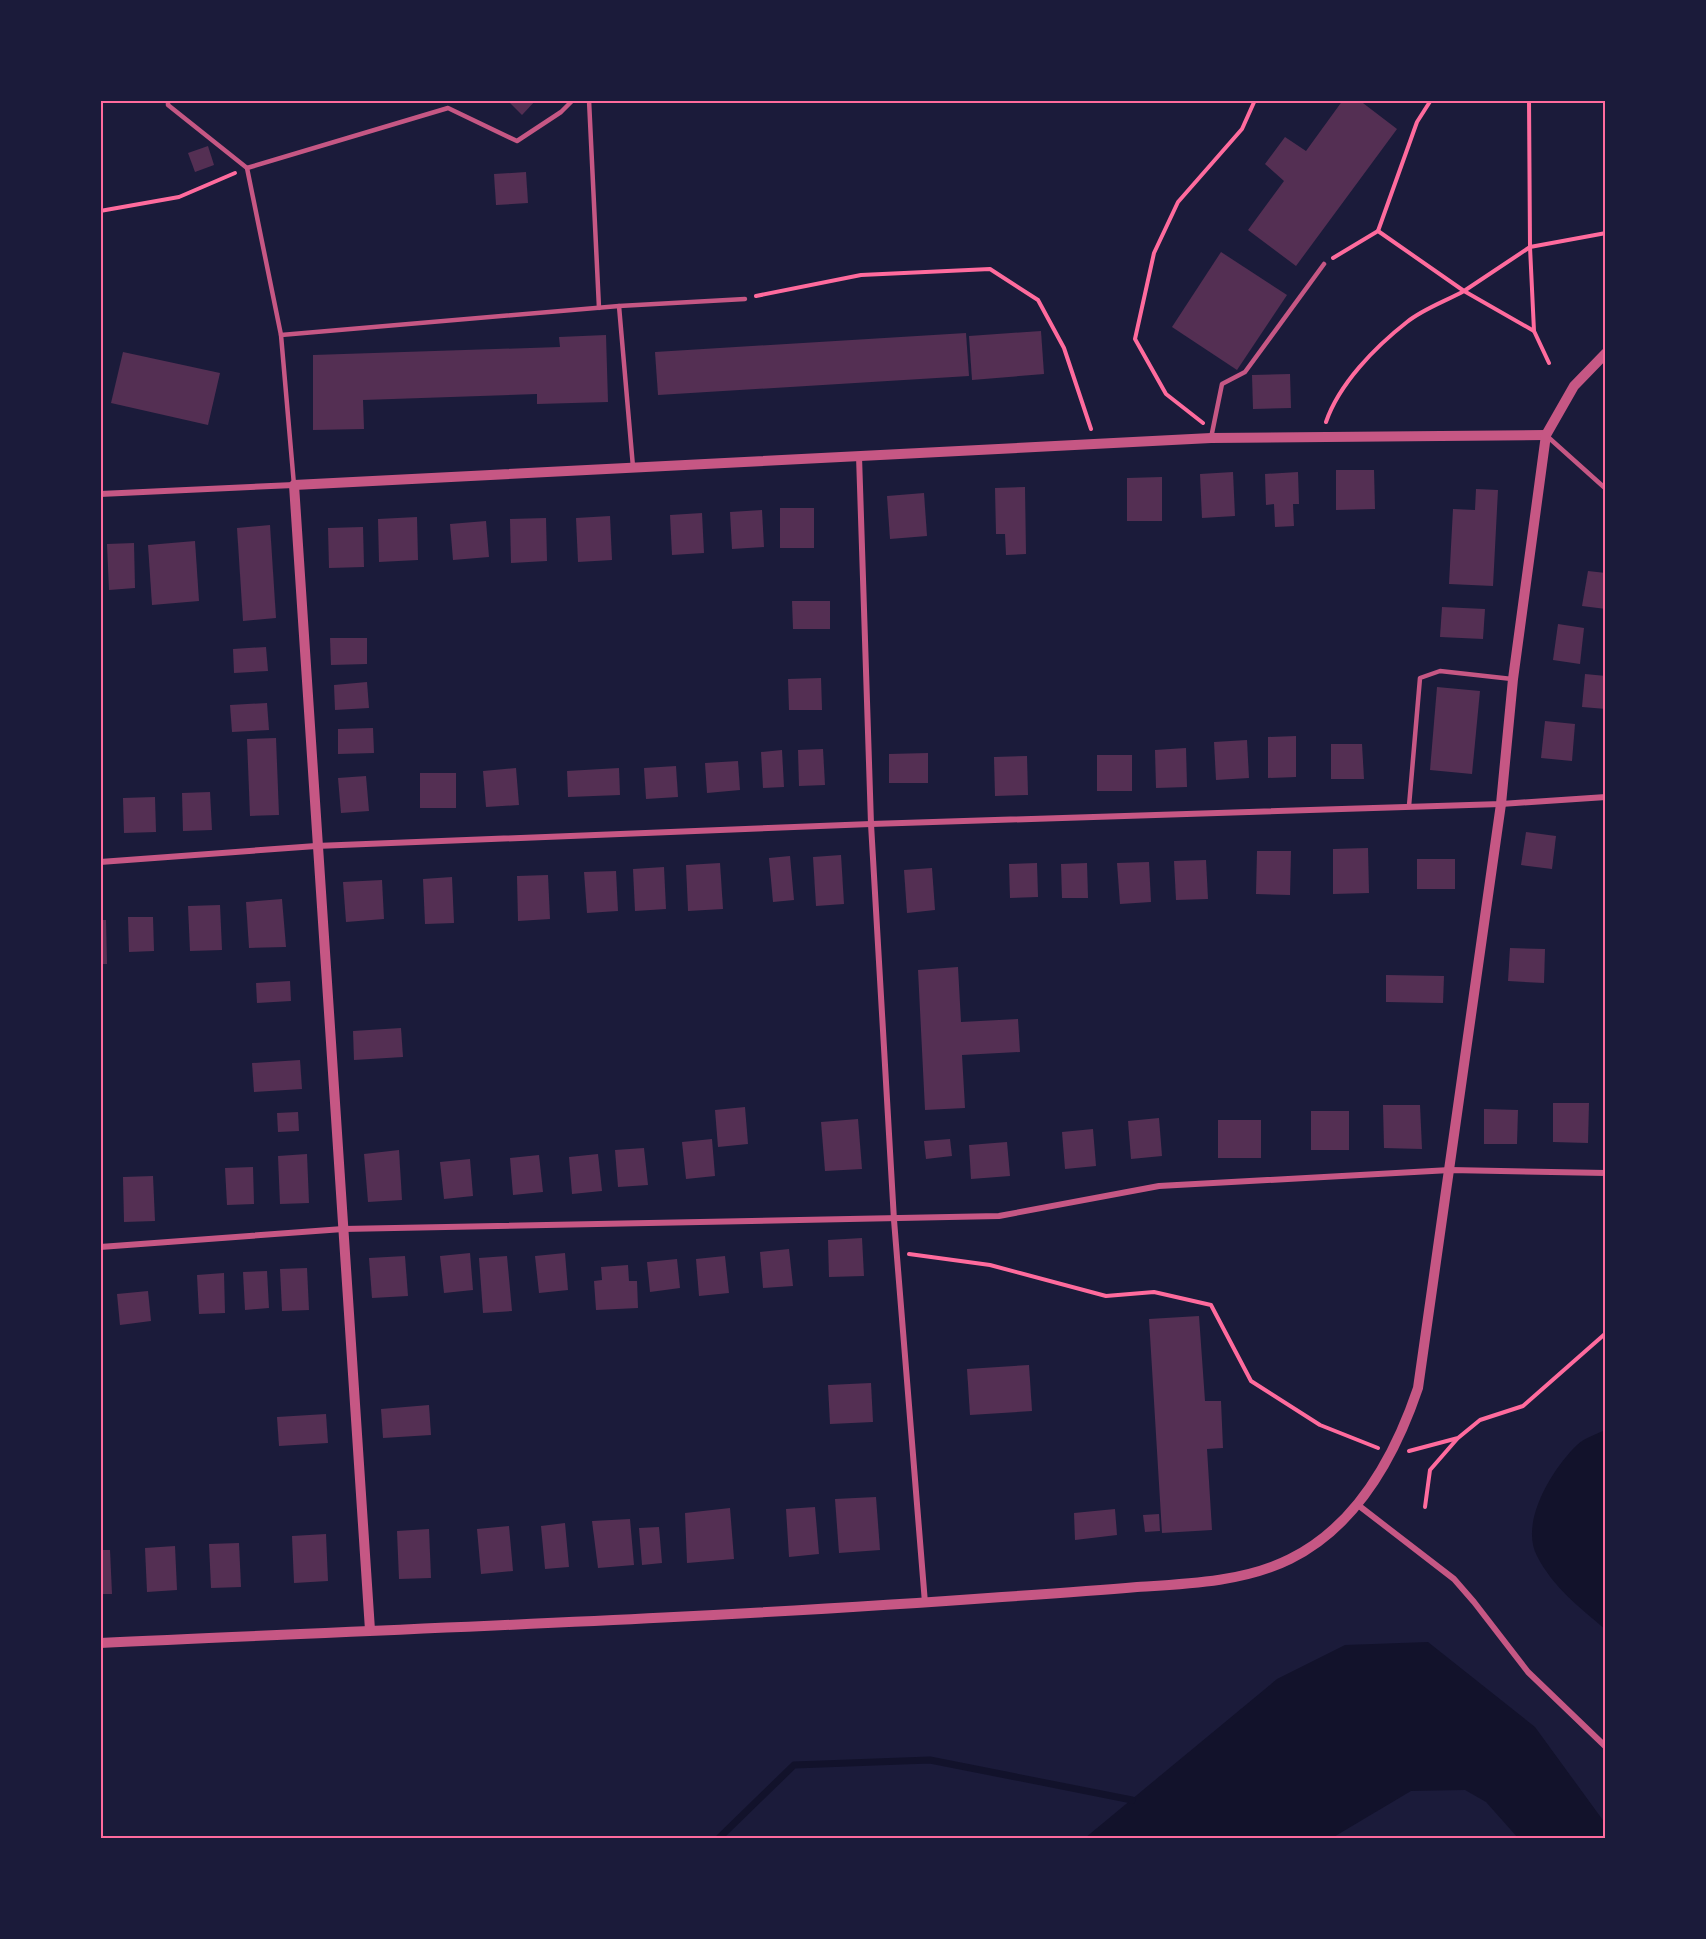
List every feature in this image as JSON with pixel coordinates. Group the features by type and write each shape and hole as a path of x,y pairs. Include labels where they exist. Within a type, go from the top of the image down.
{"street":[{"path":"100,1643 925,1603 1187,1584 1257,1572 1288,1560 1317,1543 1358,1504 1392,1452 1405,1426 1420,1377 1501,804 1514,679 1546,435 1574,386 1605,353"},
{"path":"100,494 859,456 1212,434 1321,437 1546,435"},
{"path":"859,456 871,824 896,1252 925,1603"},
{"path":"294,485 316,846 370,1630"},
{"path":"100,862 316,846 871,824 1501,804 1605,797"},
{"path":"100,1247 343,1229 894,1220 999,1216 1159,1186 1450,1170 1605,1173"},
{"path":"1358,1504 1454,1579 1528,1672 1605,1747"}],"lane":[{"path":"168,100 168,105 247,168 281,335 294,485"},
{"path":"247,168 448,108 517,141 561,112 573,100"},
{"path":"589,100 598,308"},
{"path":"1212,434 1222,384 1245,372 1324,264"},
{"path":"281,335 619,306 745,299"},
{"path":"619,306 633,467"},
{"path":"1546,435 1605,489"},
{"path":"1409,806 1420,678 1440,671 1514,679"}],"path":[{"path":"1212,434 1166,394 1135,339 1155,253 1178,202 1242,129 1255,100"},
{"path":"1324,264 1378,231 1417,122 1431,100"},
{"path":"1529,100 1530,247 1534,331 1549,363"},
{"path":"100,211 179,196 247,168"},
{"path":"1378,231 1464,291 1534,331"},
{"path":"1321,437 1333,402 1367,360 1408,321 1464,291 1530,247 1605,233"},
{"path":"745,299 861,275 990,269 1038,300 1064,348 1096,443"},
{"path":"896,1252 990,1265 1106,1296 1154,1292 1211,1305 1251,1381 1320,1425 1392,1452 1417,1451 1458,1438"},
{"path":"1425,1507 1430,1470 1458,1438 1480,1420 1523,1406 1605,1333"}],"shaded area":[{"path":"1605,1430 1605,1629 1567,1596 1543,1567 1533,1542 1532,1528 1541,1496 1558,1467 1580,1443"},
{"path":"1428,1642 1535,1727 1605,1823 1605,1838 1518,1838 1486,1802 1465,1790 1411,1791 1332,1838 1085,1838 1277,1679 1345,1645"}],"building":[{"path":"507,100 536,100 522,115"},
{"path":"1343,100 1359,100 1397,129 1296,266 1248,230 1284,181 1265,164 1285,137 1306,151"},
{"path":"208,146 214,165 195,172 188,153"},
{"path":"526,172 528,203 496,205 494,174"},
{"path":"1221,252 1287,295 1237,370 1172,327"},
{"path":"1041,331 1044,374 972,380 969,336"},
{"path":"966,333 969,376 658,395 655,352"},
{"path":"606,335 608,402 537,404 537,394 363,400 364,429 313,430 313,355 560,347 559,337"},
{"path":"123,352 220,373 208,425 111,403"},
{"path":"1290,374 1291,408 1253,409 1252,375"},
{"path":"1336,470 1374,470 1375,509 1336,510"},
{"path":"1233,472 1235,516 1202,518 1200,474"},
{"path":"1298,472 1299,504 1293,504 1294,526 1275,527 1274,504 1266,505 1265,474"},
{"path":"1162,477 1162,521 1127,521 1127,478"},
{"path":"1025,487 1026,554 1006,555 1005,534 996,534 995,488"},
{"path":"1476,489 1498,490 1493,586 1449,584 1453,509 1475,510"},
{"path":"924,493 927,536 890,539 887,496"},
{"path":"780,508 814,508 814,548 780,548"},
{"path":"762,510 764,547 732,549 730,512"},
{"path":"702,513 704,553 672,555 670,515"},
{"path":"610,516 612,560 578,562 576,518"},
{"path":"417,517 418,560 379,562 378,519"},
{"path":"546,518 547,561 511,563 510,519"},
{"path":"486,521 489,557 453,560 450,524"},
{"path":"270,525 276,618 243,621 237,528"},
{"path":"363,527 364,567 329,568 328,528"},
{"path":"195,541 199,601 152,605 148,545"},
{"path":"134,543 135,588 109,590 107,544"},
{"path":"1588,571 1606,573 1606,609 1582,606"},
{"path":"792,601 830,601 830,629 793,629"},
{"path":"1442,607 1485,609 1483,639 1440,637"},
{"path":"1558,624 1584,628 1580,664 1553,660"},
{"path":"330,638 367,638 367,664 331,665"},
{"path":"266,647 268,671 234,673 233,649"},
{"path":"1585,674 1606,676 1606,709 1582,707"},
{"path":"821,678 822,710 789,710 788,679"},
{"path":"367,682 369,708 335,710 334,685"},
{"path":"1437,687 1480,691 1472,774 1430,770"},
{"path":"267,703 269,730 232,732 230,705"},
{"path":"1545,721 1575,724 1572,761 1541,758"},
{"path":"373,728 374,753 338,754 338,729"},
{"path":"1296,736 1296,777 1268,778 1268,737"},
{"path":"276,738 279,815 250,816 247,739"},
{"path":"1247,740 1249,778 1216,780 1214,742"},
{"path":"1331,744 1362,744 1364,779 1331,779"},
{"path":"1186,748 1187,787 1156,788 1155,750"},
{"path":"823,749 825,785 799,786 798,750"},
{"path":"782,750 784,787 763,788 761,752"},
{"path":"928,753 928,783 889,783 889,754"},
{"path":"1097,755 1132,755 1132,791 1097,791"},
{"path":"1027,756 1028,795 995,796 994,757"},
{"path":"738,761 740,790 707,793 705,763"},
{"path":"676,766 678,797 646,799 644,768"},
{"path":"516,768 519,805 486,807 483,771"},
{"path":"619,768 620,795 568,797 567,771"},
{"path":"420,773 456,773 456,808 420,808"},
{"path":"366,776 369,811 341,813 338,778"},
{"path":"210,792 212,830 183,831 182,793"},
{"path":"155,797 156,832 124,833 123,798"},
{"path":"1526,832 1556,836 1552,869 1521,865"},
{"path":"1368,848 1369,893 1333,894 1333,849"},
{"path":"1257,851 1291,851 1290,895 1256,894"},
{"path":"841,855 844,904 816,906 813,857"},
{"path":"790,856 794,900 773,902 769,858"},
{"path":"1417,859 1455,859 1455,889 1417,889"},
{"path":"1206,860 1208,899 1176,900 1174,861"},
{"path":"1149,862 1151,902 1120,904 1117,863"},
{"path":"720,863 723,909 688,911 686,865"},
{"path":"1037,863 1038,897 1010,898 1009,864"},
{"path":"1087,863 1088,898 1062,898 1061,864"},
{"path":"664,867 666,909 635,911 633,869"},
{"path":"932,868 935,910 907,913 904,870"},
{"path":"616,871 618,911 587,913 584,872"},
{"path":"548,875 550,919 518,921 517,876"},
{"path":"452,877 454,923 425,924 423,879"},
{"path":"382,880 384,919 346,922 343,882"},
{"path":"282,899 286,947 249,948 246,902"},
{"path":"220,905 222,950 190,951 188,906"},
{"path":"128,917 153,917 154,951 129,952"},
{"path":"100,920 106,920 107,964 100,964"},
{"path":"1510,948 1545,949 1544,983 1508,981"},
{"path":"958,967 961,1022 1018,1019 1020,1052 962,1055 965,1108 925,1110 918,970"},
{"path":"1386,975 1444,976 1443,1003 1386,1002"},
{"path":"290,981 291,1001 257,1003 256,983"},
{"path":"401,1028 403,1057 354,1060 353,1031"},
{"path":"300,1060 302,1089 254,1092 252,1063"},
{"path":"1553,1103 1589,1103 1588,1143 1553,1142"},
{"path":"1383,1105 1420,1105 1422,1149 1384,1148"},
{"path":"745,1107 748,1144 718,1147 715,1110"},
{"path":"1484,1109 1518,1110 1517,1144 1484,1144"},
{"path":"1311,1111 1349,1111 1349,1150 1311,1150"},
{"path":"298,1112 299,1131 278,1132 277,1113"},
{"path":"1159,1118 1162,1156 1131,1159 1128,1121"},
{"path":"858,1119 862,1169 825,1171 821,1122"},
{"path":"1218,1120 1261,1120 1261,1158 1218,1158"},
{"path":"1093,1129 1096,1166 1065,1169 1062,1132"},
{"path":"712,1139 715,1176 686,1179 682,1142"},
{"path":"950,1139 952,1156 926,1159 924,1141"},
{"path":"1007,1142 1010,1176 971,1179 969,1145"},
{"path":"644,1148 648,1185 618,1187 615,1150"},
{"path":"399,1150 402,1200 368,1202 364,1154"},
{"path":"307,1154 309,1203 280,1204 278,1156"},
{"path":"598,1154 602,1191 572,1194 569,1157"},
{"path":"539,1155 543,1192 513,1195 510,1158"},
{"path":"470,1159 473,1196 444,1199 440,1162"},
{"path":"253,1167 254,1204 227,1205 225,1168"},
{"path":"153,1176 155,1221 124,1222 123,1177"},
{"path":"862,1238 864,1276 829,1277 828,1240"},
{"path":"789,1249 793,1286 763,1288 760,1252"},
{"path":"470,1253 473,1290 444,1293 440,1256"},
{"path":"565,1253 568,1290 539,1293 535,1256"},
{"path":"405,1256 408,1296 372,1298 369,1258"},
{"path":"507,1256 512,1311 483,1313 479,1258"},
{"path":"725,1256 729,1293 699,1296 696,1259"},
{"path":"677,1259 680,1288 650,1292 647,1262"},
{"path":"628,1265 629,1281 637,1281 638,1308 596,1310 594,1281 602,1280 601,1267"},
{"path":"307,1268 309,1310 282,1311 280,1269"},
{"path":"267,1271 269,1308 245,1310 243,1272"},
{"path":"224,1273 225,1313 199,1314 197,1275"},
{"path":"148,1291 151,1321 120,1325 117,1294"},
{"path":"1199,1316 1205,1401 1221,1401 1223,1448 1207,1449 1212,1530 1162,1533 1149,1319"},
{"path":"1029,1365 1032,1411 970,1415 967,1369"},
{"path":"871,1383 873,1422 830,1424 828,1385"},
{"path":"429,1405 431,1435 383,1438 381,1409"},
{"path":"326,1414 328,1443 279,1446 277,1417"},
{"path":"876,1497 880,1550 839,1553 835,1499"},
{"path":"815,1507 819,1554 789,1557 786,1509"},
{"path":"730,1508 734,1559 687,1563 685,1513"},
{"path":"1115,1509 1117,1535 1075,1540 1074,1513"},
{"path":"1159,1514 1160,1531 1145,1532 1143,1515"},
{"path":"630,1519 634,1565 598,1568 592,1521"},
{"path":"565,1523 569,1567 545,1569 541,1526"},
{"path":"509,1526 513,1571 481,1574 477,1529"},
{"path":"659,1527 662,1563 642,1565 639,1528"},
{"path":"429,1529 431,1578 399,1579 397,1531"},
{"path":"326,1534 328,1581 294,1583 292,1536"},
{"path":"239,1543 241,1587 211,1588 209,1544"},
{"path":"175,1546 177,1590 147,1592 145,1548"},
{"path":"100,1550 110,1550 112,1594 100,1594"}],"waterway":[{"path":"719,1838 794,1765 930,1760 1132,1800"}]}
